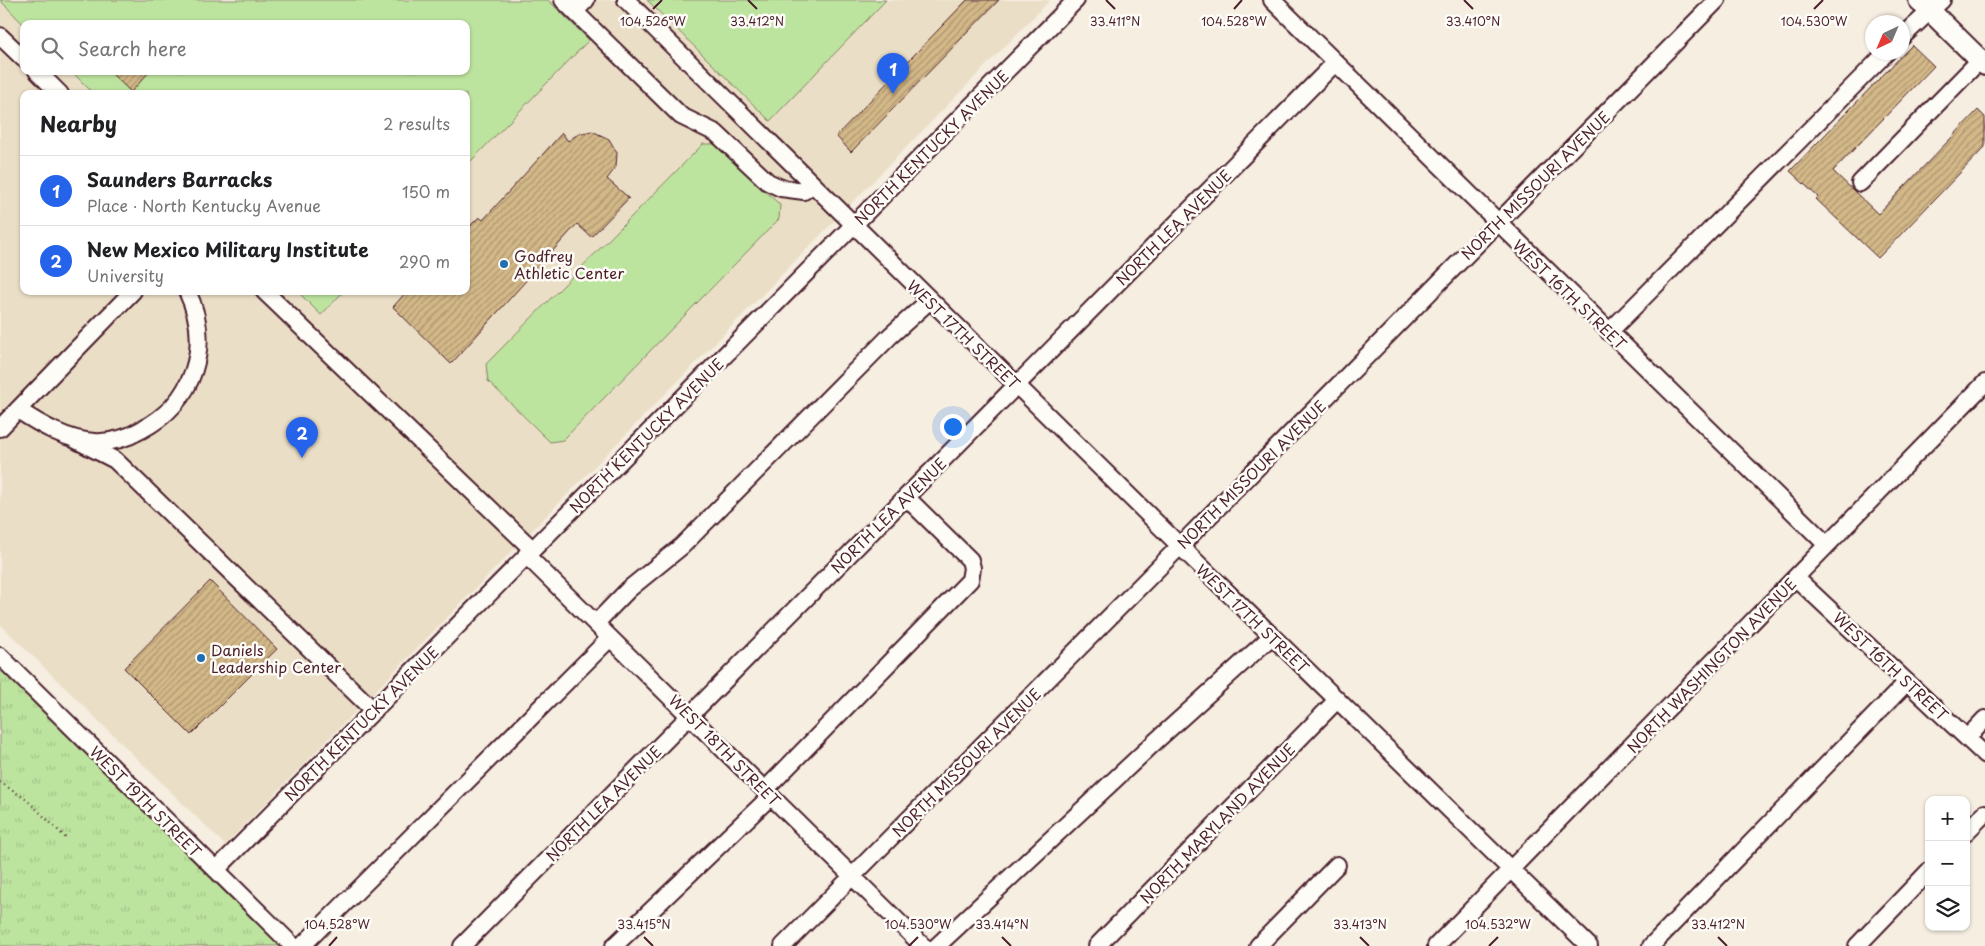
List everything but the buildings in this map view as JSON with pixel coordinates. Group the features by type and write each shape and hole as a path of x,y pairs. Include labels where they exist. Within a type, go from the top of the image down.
{"main road":[{"path":"1930,4 1982,62"}],"street":[{"name":"WEST 17TH STREET","path":"626,0 1589,946"},
{"name":"NORTH KENTUCKY AVENUE","path":"216,870 1076,0"},
{"name":"WEST 16TH STREET","path":"1272,0 1828,545"},
{"name":"NORTH MISSOURI AVENUE","path":"783,946 1718,0"},
{"path":"575,4 681,116 716,133 768,182 781,188 804,192 812,184"},
{"path":"1910,28 1930,4"},
{"path":"0,36 20,55"},
{"path":"1609,332 1879,60"},
{"path":"1860,183 1982,62"},
{"name":"NORTH LEA AVENUE","path":"462,946 1335,63"},
{"path":"41,75 56,90"},
{"path":"0,428 129,295"},
{"path":"74,439 95,442 114,441 139,431 167,413 181,398 189,384 196,364 199,343 195,306 190,295"},
{"name":"WEST 18TH STREET","path":"268,295 529,552 610,638 923,946"},
{"path":"596,623 629,589 682,546 890,336 930,300"},
{"name":"NORTH WASHINGTON AVENUE","path":"1436,946 1985,383"},
{"path":"18,410 115,460 374,710"},
{"path":"114,441 113,451 115,460"},
{"path":"614,946 768,793 970,580 972,568 970,560 906,497"},
{"name":"WEST 16TH STREET","path":"1796,578 1985,755"},
{"path":"937,946 1136,759 1272,636"},
{"path":"302,946 610,638"},
{"name":"WEST 19TH STREET","path":"0,656 293,946"},
{"path":"1651,946 1907,682"},
{"name":"NORTH MARYLAND AVENUE","path":"1097,946 1337,700"},
{"path":"1966,738 1985,719"},
{"path":"1970,828 1985,813"},
{"path":"1258,946 1337,865"},
{"path":"1857,946 1925,875"}],"path":[{"path":"0,782 27,800 66,838"}],"shaded area":[{"path":"0,0 1050,0 225,845 0,624"}],"green space":[{"path":"0,0 548,0 589,40 470,162 470,90 90,90 75,75 470,75 470,20 20,21"},
{"path":"647,0 886,0 770,121"},
{"path":"703,144 717,144 780,205 779,219 563,440 550,442 488,381 486,364"},
{"path":"301,295 340,295 321,315"},
{"path":"0,656 293,946 0,946"}],"place":[{"name":"Saunders Barracks","path":"893,94"},
{"name":"Godfrey Athletic Center","path":"504,264"},
{"name":"New Mexico Military Institute","path":"302,458"},
{"name":"Daniels Leadership Center","path":"201,658"}]}
